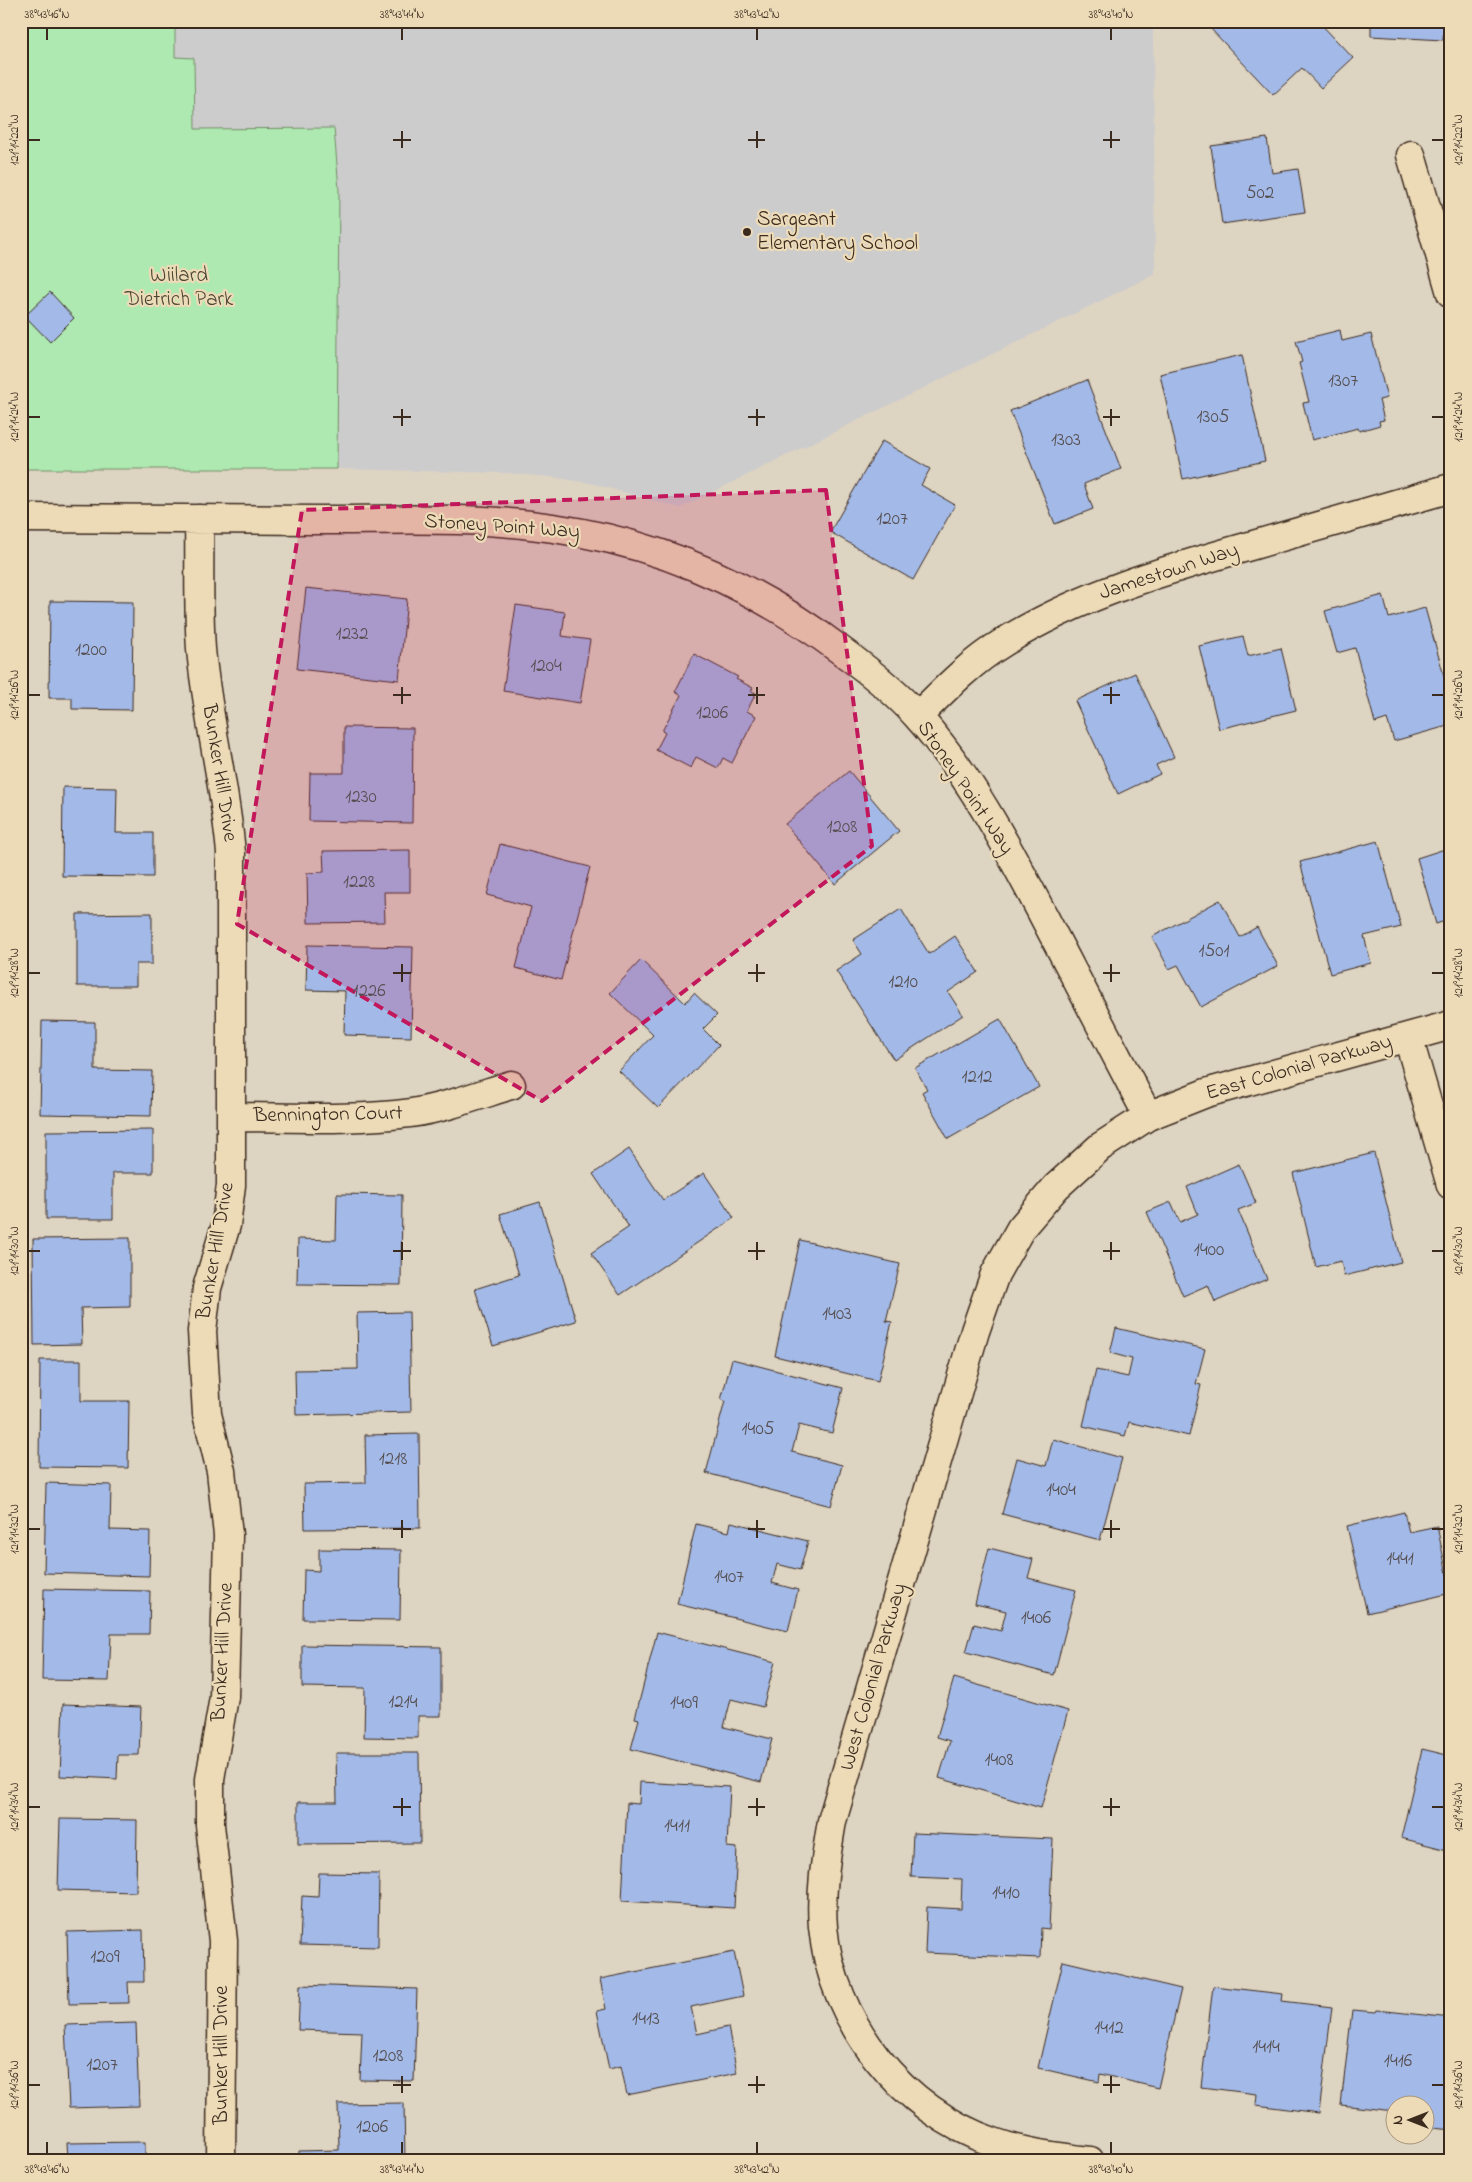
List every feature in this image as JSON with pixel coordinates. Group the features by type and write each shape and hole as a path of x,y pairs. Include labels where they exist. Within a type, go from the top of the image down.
{"street":[{"path":"1411,155 1451,293"},
{"name":"Jamestown Way","path":"918,716 958,676 1002,643 1047,616 1100,593 1162,571 1451,488"},
{"name":"Stoney Point Way","path":"21,518 470,521 550,527 604,536 640,546 699,567 758,595 796,618 866,669 918,716 959,771 995,826 1148,1116"},
{"name":"Bunker Hill Drive","path":"199,519 201,648 209,712 227,805 231,853 231,1185 226,1225 207,1288 202,1331 207,1414 221,1471 228,1535 224,1688 210,1779 210,1825 223,1941 221,2161"},
{"name":"East Colonial Parkway","path":"1148,1116 1206,1093 1451,1025"},
{"path":"1408,1037 1451,1185"},
{"name":"Bennington Court","path":"231,1117 365,1117 413,1113 463,1101 511,1085"},
{"name":"West Colonial Parkway","path":"1090,2161 1050,2156 993,2143 954,2125 912,2096 884,2068 858,2030 835,1982 823,1928 823,1874 832,1822 975,1331 995,1274 1021,1228 1056,1187 1100,1147 1148,1116"}],"highlighted area":[{"path":"826,490 872,846 542,1101 237,924 302,510"}],"shaded area":[{"name":"Sargeant Elementary School","path":"175,21 1153,21 1155,274 680,508 594,484 558,478 507,473 337,469 339,190 334,128 195,129 194,58 175,57"}],"green space":[{"name":"Wiilard Dietrich Park","path":"21,21 175,21 175,57 194,58 195,129 334,128 339,190 337,469 21,469"}],"building":[{"path":"1218,21 1318,21 1353,58 1321,88 1302,68 1273,95 1210,28"},
{"path":"1371,21 1444,21 1443,40 1371,36"},
{"path":"1267,138 1272,173 1298,169 1305,212 1222,224 1211,146"},
{"path":"50,292 74,318 50,342 25,316"},
{"path":"1340,330 1342,341 1371,334 1387,398 1379,400 1384,420 1379,421 1380,425 1359,431 1358,428 1312,440 1303,403 1309,402 1299,363 1302,362 1296,341"},
{"path":"1242,355 1265,461 1183,479 1160,374"},
{"path":"1087,380 1121,469 1084,484 1093,509 1055,524 1010,411"},
{"path":"882,441 930,469 921,485 955,505 913,580 830,532"},
{"path":"306,588 407,599 399,680 297,669"},
{"path":"1383,595 1389,618 1425,608 1451,701 1451,725 1394,741 1387,719 1375,723 1355,648 1337,653 1325,611"},
{"path":"50,601 133,602 132,710 72,709 72,698 49,698"},
{"path":"516,605 565,612 562,636 590,640 580,703 503,691"},
{"path":"1243,636 1248,656 1281,648 1296,710 1219,729 1199,646"},
{"path":"694,654 738,677 736,679 753,688 751,691 756,693 747,711 756,716 732,763 723,758 718,768 696,757 691,768 656,750 665,733 662,731 681,695 675,692"},
{"path":"1135,673 1174,757 1156,765 1160,774 1118,794 1075,701"},
{"path":"344,727 413,728 412,823 309,821 310,773 344,773"},
{"path":"849,771 899,831 835,884 785,824"},
{"path":"63,787 117,788 116,833 153,833 153,877 62,876"},
{"path":"1378,841 1401,927 1364,936 1371,963 1330,974 1300,862"},
{"path":"500,844 590,867 561,980 516,968 531,907 487,895"},
{"path":"1451,847 1451,919 1436,924 1417,858"},
{"path":"410,850 410,892 384,892 385,922 308,923 307,873 324,872 323,851"},
{"path":"1220,900 1240,937 1257,927 1278,966 1201,1007 1178,965 1169,969 1152,937"},
{"path":"901,909 929,954 955,936 978,972 948,992 963,1015 894,1060 836,971 862,954 853,940"},
{"path":"152,913 152,964 136,964 136,986 77,986 77,914"},
{"path":"307,945 413,947 411,1037 344,1035 345,991 306,990"},
{"path":"641,960 685,1003 694,993 717,1015 703,1029 719,1045 658,1108 619,1071 653,1035 610,993"},
{"path":"1000,1019 1039,1087 948,1139 922,1092 927,1089 915,1068"},
{"path":"42,1021 95,1022 95,1070 152,1071 151,1116 40,1114"},
{"path":"153,1130 153,1173 113,1173 113,1219 46,1219 46,1131"},
{"path":"629,1149 663,1200 704,1173 734,1218 620,1295 591,1253 629,1227 593,1174"},
{"path":"1374,1153 1401,1262 1344,1276 1341,1261 1316,1267 1293,1173"},
{"path":"1239,1164 1256,1203 1238,1210 1267,1279 1215,1302 1208,1285 1183,1296 1147,1212 1171,1202 1180,1222 1198,1214 1187,1187"},
{"path":"337,1194 402,1195 401,1285 297,1284 298,1239 336,1240"},
{"path":"540,1202 576,1321 493,1346 475,1289 519,1275 500,1214"},
{"path":"130,1238 130,1307 81,1308 82,1344 34,1345 33,1239"},
{"path":"800,1240 900,1264 886,1321 892,1322 878,1381 775,1356"},
{"path":"409,1312 411,1412 296,1415 295,1370 358,1369 357,1313"},
{"path":"1116,1328 1205,1349 1196,1384 1201,1385 1189,1436 1129,1422 1125,1436 1083,1426 1096,1370 1128,1377 1132,1359 1110,1353"},
{"path":"732,1359 843,1388 832,1433 799,1425 792,1452 842,1465 831,1506 706,1473 725,1401 721,1400"},
{"path":"40,1360 81,1360 81,1401 129,1401 128,1468 39,1467"},
{"path":"419,1434 420,1528 305,1529 304,1484 366,1483 365,1435"},
{"path":"1053,1439 1122,1458 1100,1540 1002,1514 1017,1458 1046,1466"},
{"path":"46,1483 111,1485 110,1530 150,1531 149,1576 44,1573"},
{"path":"1404,1512 1409,1532 1437,1526 1451,1593 1367,1613 1347,1526"},
{"path":"731,1522 808,1541 800,1570 777,1564 772,1583 798,1590 788,1631 677,1604 696,1524 729,1532"},
{"path":"989,1548 1033,1559 1028,1578 1076,1590 1054,1675 966,1652 974,1624 1001,1631 1006,1611 975,1604"},
{"path":"319,1549 401,1550 400,1620 303,1619 304,1570 319,1571"},
{"path":"44,1589 150,1591 149,1634 111,1634 109,1681 42,1680"},
{"path":"657,1632 775,1662 763,1707 731,1699 724,1727 772,1739 761,1782 631,1749 639,1719 635,1718"},
{"path":"302,1645 441,1647 441,1716 418,1716 418,1738 364,1737 365,1688 302,1687"},
{"path":"954,1678 1068,1711 1041,1808 939,1778 950,1741 937,1737"},
{"path":"63,1704 141,1707 139,1755 118,1755 117,1779 60,1776"},
{"path":"1422,1749 1451,1756 1451,1851 1401,1838"},
{"path":"336,1753 419,1753 420,1843 298,1844 298,1802 337,1802"},
{"path":"640,1782 730,1787 727,1847 737,1848 734,1908 622,1901 627,1803 639,1804"},
{"path":"60,1819 137,1820 136,1892 58,1890"},
{"path":"913,1833 1053,1839 1049,1929 1041,1928 1040,1958 925,1953 927,1907 961,1909 962,1879 911,1877"},
{"path":"319,1873 379,1874 378,1947 300,1945 302,1896 318,1897"},
{"path":"143,1930 144,1982 128,1982 129,2003 69,2004 67,1932"},
{"path":"734,1952 743,1996 691,2007 697,2034 728,2027 737,2073 627,2095 621,2066 609,2069 597,2011 606,2009 600,1979"},
{"path":"1063,1961 1181,1989 1158,2088 1100,2074 1099,2082 1038,2068"},
{"path":"300,1985 417,1989 414,2081 360,2080 362,2032 298,2030"},
{"path":"1213,1986 1283,1994 1282,2001 1332,2007 1319,2113 1256,2105 1257,2094 1201,2087"},
{"path":"1352,2010 1376,2012 1377,2010 1451,2018 1451,2130 1434,2128 1434,2094 1384,2094 1384,2110 1341,2105"},
{"path":"136,2023 139,2106 69,2108 65,2025"},
{"path":"404,2103 405,2161 299,2161 299,2151 339,2150 338,2104"},
{"path":"145,2142 145,2161 68,2161 67,2143"}],"place":[{"name":"Sargeant Elementary School","path":"747,232"}]}
